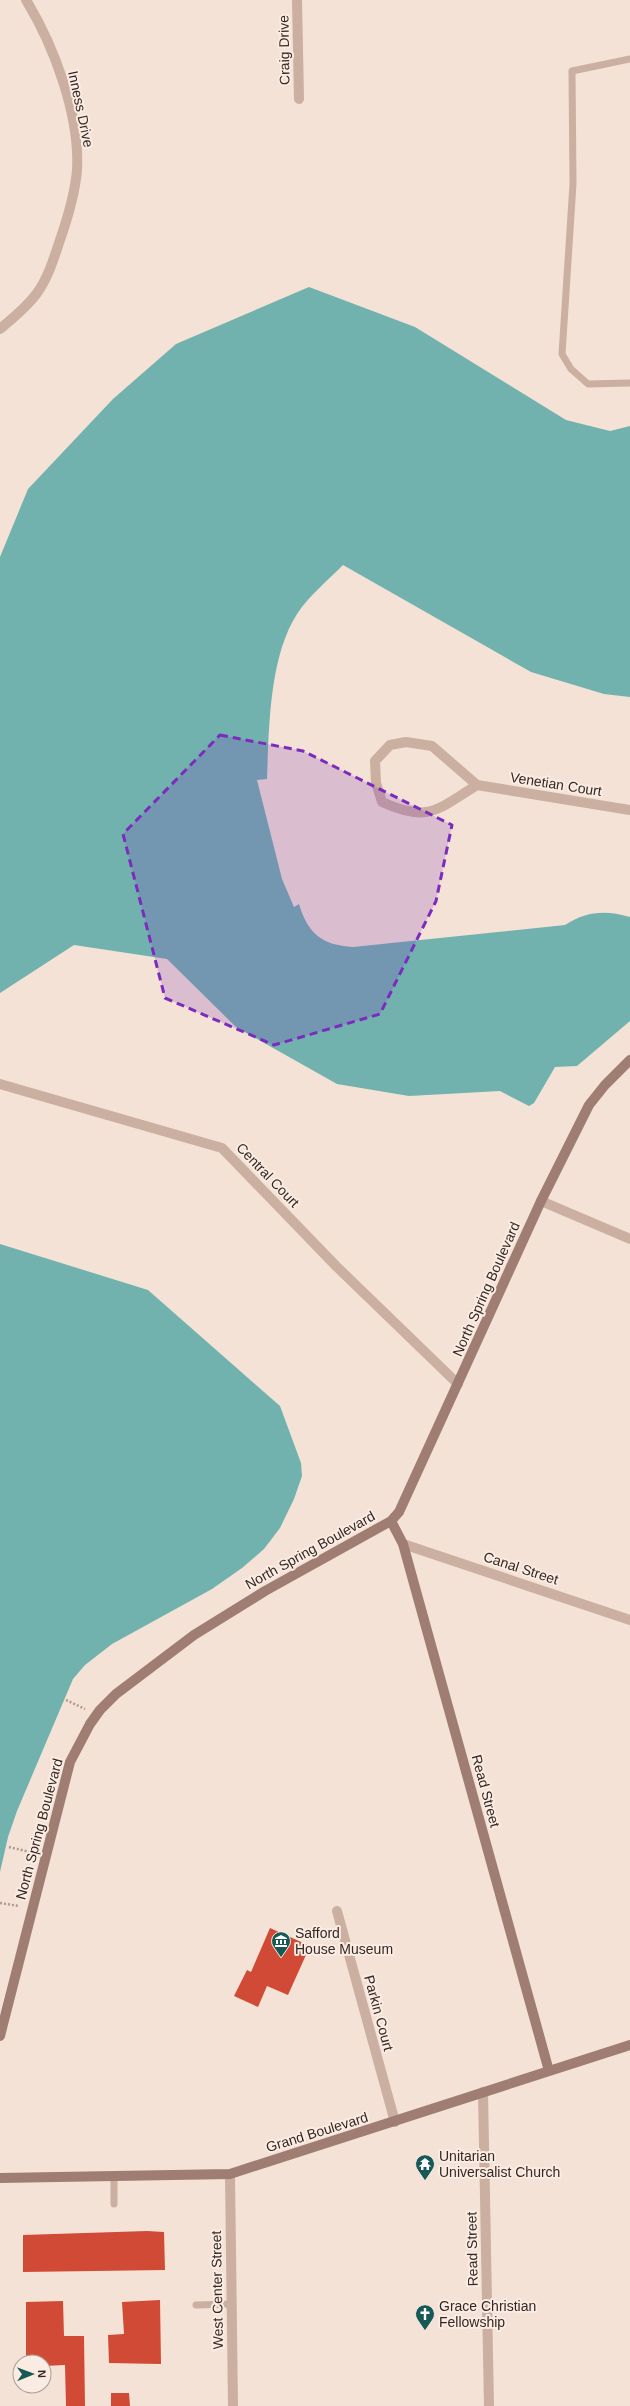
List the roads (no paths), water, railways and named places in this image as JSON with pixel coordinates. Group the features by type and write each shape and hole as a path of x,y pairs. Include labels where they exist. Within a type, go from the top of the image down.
{"street":[{"name":"Inness Drive","path":"0,329 22,310 42,284 67,220 76,174 73,124 61,78 45,34 26,0"},
{"name":"Craig Drive","path":"297,0 299,99"},
{"path":"406,742 432,746 477,785 428,813 404,812 382,802 376,783 375,761 390,745 406,742"},
{"name":"Venetian Court","path":"477,785 630,810"},
{"name":"North Spring Boulevard","path":"0,2036 70,1762 97,1714 116,1694 194,1635 265,1591 391,1521 399,1512 541,1201 589,1105 605,1085 630,1060"},
{"name":"Central Court","path":"0,1084 222,1148 337,1267 458,1384"},
{"path":"541,1201 630,1239"},
{"name":"Read Street","path":"391,1521 403,1544 548,2071"},
{"name":"Canal Street","path":"403,1544 630,1619"},
{"name":"Parkin Court","path":"337,1911 395,2122"},
{"name":"Grand Boulevard","path":"0,2178 230,2174 630,2045"},
{"name":"Read Street","path":"483,2092 489,2406"},
{"name":"West Center Street","path":"230,2174 233,2406"}],"lane":[{"path":"630,59 572,71 573,184 562,354 571,369 588,384 630,383"},
{"path":"114,2176 114,2204"},
{"path":"196,2305 231,2304"}],"water":[{"path":"309,287 415,327 566,420 610,431 630,426 630,697 604,694 531,672 343,565 307,601 297,614 288,632 281,651 272,694 267,779 257,780 282,879 294,907 299,904 307,923 312,930 318,936 333,944 353,947 565,925 573,920 596,913 612,913 630,917 630,1021 577,1066 555,1067 534,1103 529,1106 500,1091 409,1096 337,1084 236,1027 167,959 74,945 0,993 0,557 28,489 113,399 176,344"},
{"path":"0,1244 148,1290 280,1406 301,1463 302,1476 294,1499 280,1528 264,1549 242,1568 212,1589 112,1644 85,1665 73,1679 17,1811 8,1837 0,1872"}],"place":[{"name":"Safford House Museum","path":"281,1958"},
{"name":"Unitarian Universalist Church","path":"425,2181"},
{"name":"Grace Christian Fellowship","path":"425,2331"}]}
